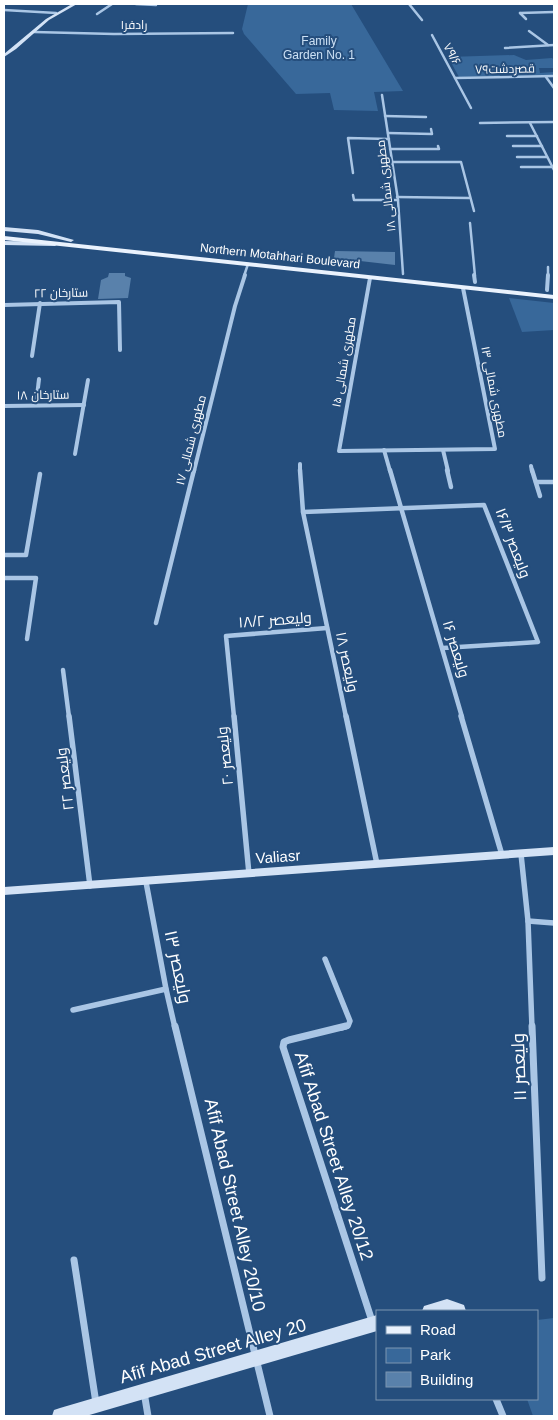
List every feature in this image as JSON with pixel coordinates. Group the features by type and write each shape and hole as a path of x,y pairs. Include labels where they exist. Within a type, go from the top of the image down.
{"main road":[{"path":"4,56 56,13 75,4"},
{"path":"4,229 38,232 69,242"},
{"name":"Northern Motahhari Boulevard","path":"4,233 248,264 554,297"},
{"name":"Northern Motahhari Boulevard","path":"4,238 69,242 551,290"},
{"path":"4,243 69,242"},
{"name":"Valiasr","path":"4,891 554,851"},
{"path":"434,1310 447,1307 460,1310"},
{"name":"Afif Abad Street Alley 20","path":"60,1416 375,1324"}],"street":[{"path":"97,14 112,4"},
{"path":"136,4 156,5"},
{"path":"409,4 422,20"},
{"path":"4,10 56,13"},
{"path":"526,19 520,13 554,12"},
{"path":"529,31 548,46"},
{"name":"رادفر۱","path":"34,32 114,34 233,33"},
{"name":"۷۹/۶","path":"432,35 471,108"},
{"path":"505,48 554,45"},
{"name":"قصردشت۷۹","path":"455,78 554,76"},
{"path":"546,77 554,88"},
{"name":"۱۸ مطهری شمالی","path":"382,95 398,198 403,274"},
{"path":"386,116 426,116"},
{"path":"530,122 553,169"},
{"path":"480,123 554,122"},
{"path":"388,133 432,134 431,129"},
{"path":"507,136 536,136"},
{"path":"353,173 348,138 389,139"},
{"path":"390,149 439,150 438,146"},
{"path":"513,146 542,146"},
{"path":"517,157 547,157"},
{"path":"392,162 461,162 474,211"},
{"path":"521,167 553,169"},
{"path":"353,195 354,200 469,198"},
{"path":"470,223 475,282"},
{"name":"۱۷ مطهری شمالی","path":"156,622 235,306 248,264"},
{"path":"548,267 551,290"},
{"name":"۱۵ مطهری شمالی","path":"370,278 339,451 384,450"},
{"name":"۱۳ مطهری شمالی","path":"443,450 496,449 463,288"},
{"name":"۲۲ ستارخان","path":"4,305 119,302 120,350"},
{"path":"32,356 40,303"},
{"path":"36,405 40,379"},
{"path":"75,454 88,380"},
{"name":"۱۸ ستارخان","path":"4,406 84,405"},
{"path":"384,450 443,450 451,487"},
{"name":"۱۶ ولیعصر","path":"384,450 399,508 443,648 502,855"},
{"name":"۱۸ ولیعصر","path":"300,464 302,512 377,864"},
{"path":"531,466 540,496"},
{"path":"4,555 26,555 40,474"},
{"path":"536,482 554,482"},
{"name":"۱۶/۳ ولیعصر","path":"399,508 484,505 538,642 443,648"},
{"path":"302,512 399,508"},
{"path":"4,578 36,578 27,640"},
{"name":"۱۸/۲ ولیعصر","path":"226,636 327,628"},
{"name":"۲۰ ولیعصر","path":"226,636 249,874"},
{"name":"۲۲ ولیعصر","path":"63,670 90,886"},
{"name":"۱۱ ولیعصر","path":"521,854 528,921 542,1278"},
{"name":"۱۳ ولیعصر","path":"146,882 166,989 184,1058"},
{"path":"528,921 554,923"},
{"name":"Afif Abad Street Alley 20/12","path":"325,959 350,1020 348,1026 290,1040 284,1042 283,1047 375,1324"},
{"path":"73,1010 166,989"},
{"name":"Afif Abad Street Alley 20/10","path":"184,1058 270,1416"},
{"path":"74,1260 96,1406"},
{"path":"144,1392 148,1416"},
{"path":"496,1400 503,1416"}],"green space":[{"name":"Family Garden No. 1","path":"248,4 351,4 403,91 374,92 378,111 334,110 330,93 296,94 244,34 242,29"},
{"path":"514,55 526,60 552,58 554,60 554,68 539,68 540,73 554,72 554,75 513,76 511,74 499,74 500,76 459,77 448,57"},
{"path":"509,298 554,303 554,330 522,332"},
{"path":"554,1318 554,1416 533,1416 527,1400 538,1400 538,1320"}],"building":[{"path":"335,251 395,252 395,265 334,258"},
{"path":"109,273 125,273 125,276 131,278 128,298 98,299 101,280 108,277"}]}
